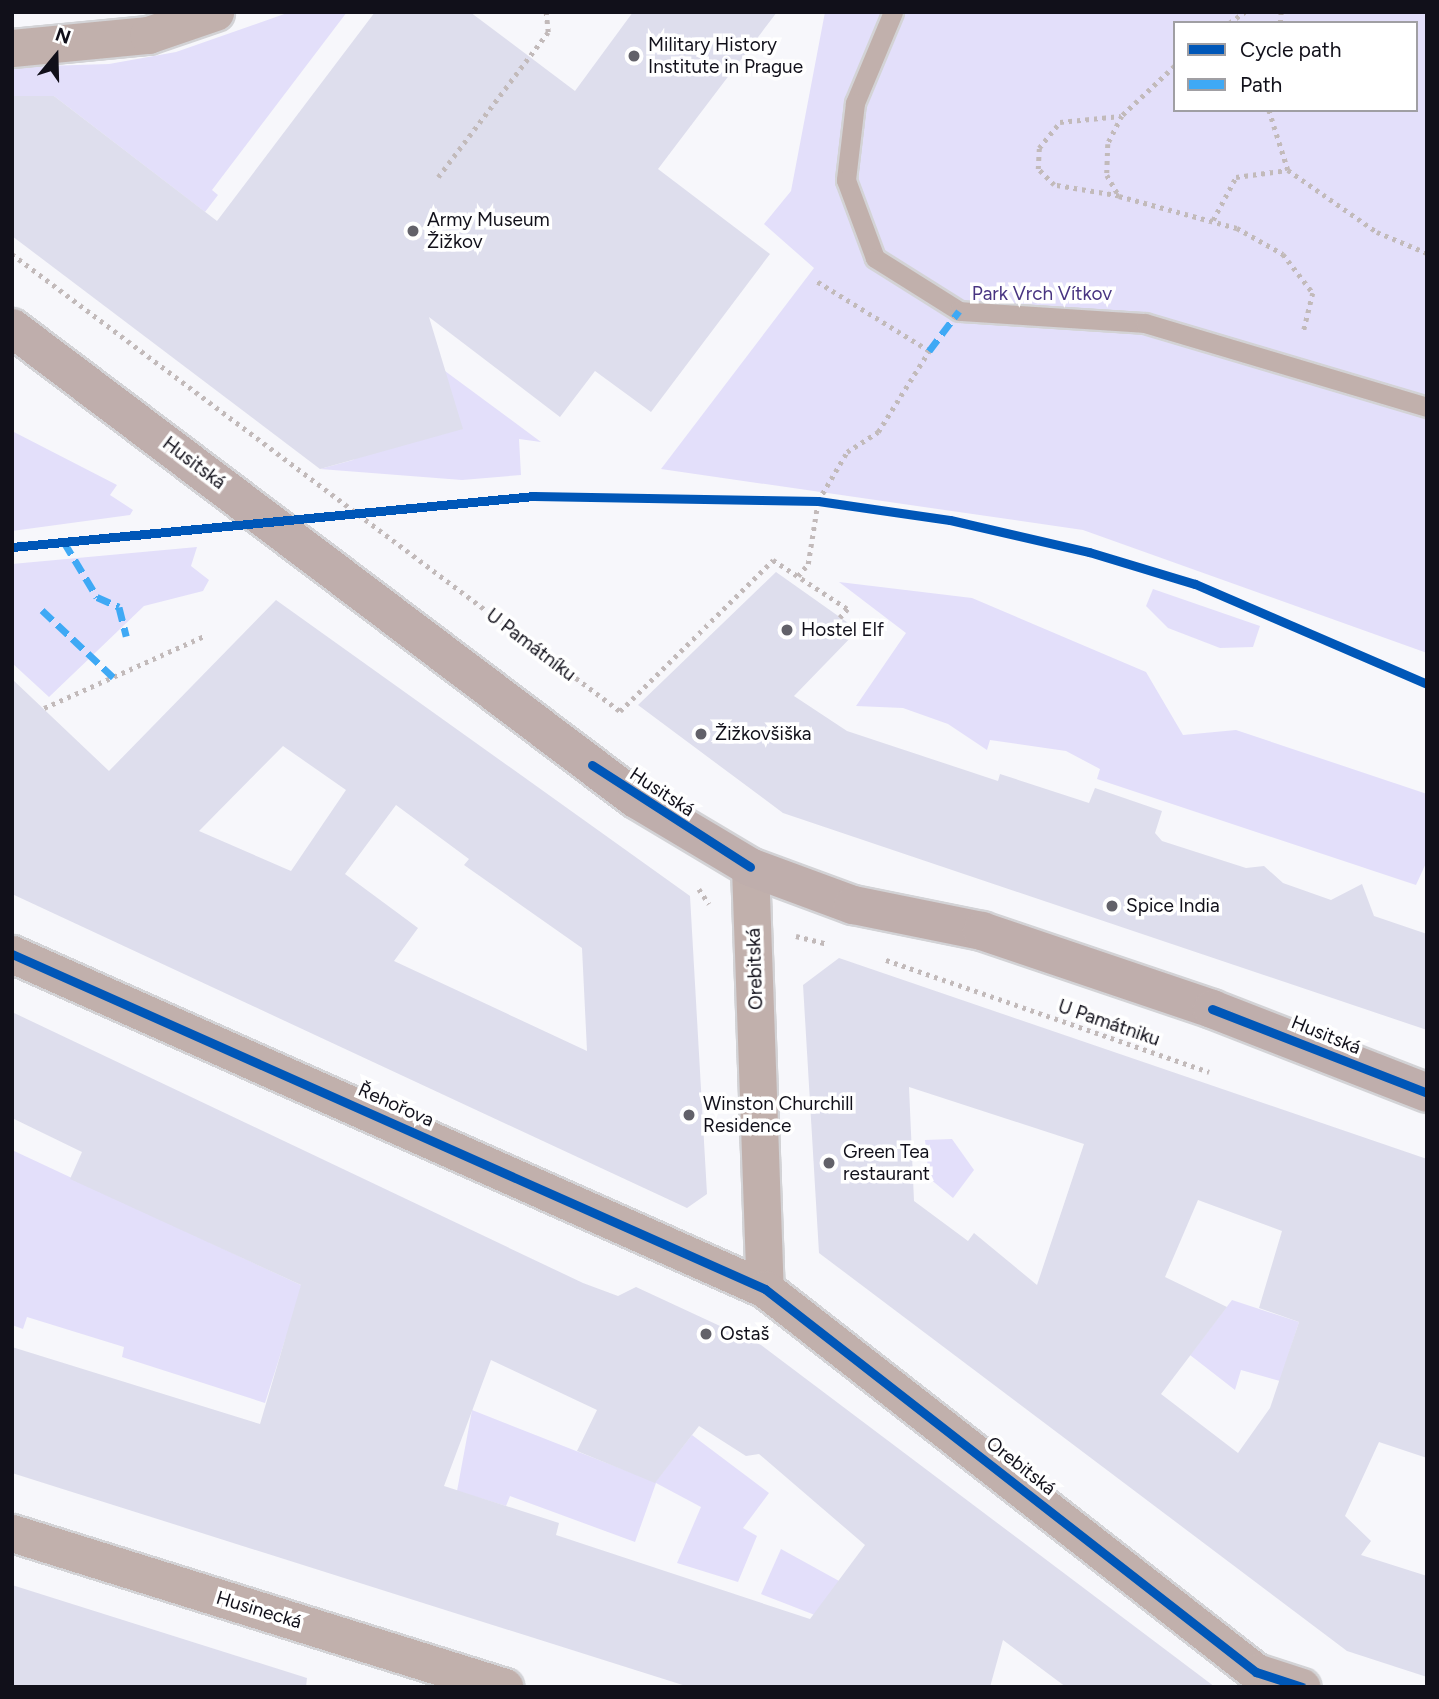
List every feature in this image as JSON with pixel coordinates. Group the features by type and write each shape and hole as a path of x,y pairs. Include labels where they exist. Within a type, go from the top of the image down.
{"main road":[{"name":"Husitská","path":"12,328 636,799 750,866 853,905 982,931 1212,1009 1427,1093"}],"street":[{"path":"12,48 148,35 215,12"},
{"name":"Orebitská","path":"750,866 765,1289 1256,1672 1302,1687"},
{"name":"Řehořova","path":"12,954 765,1289"},
{"name":"Husinecká","path":"12,1534 505,1687"}],"lane":[{"path":"893,12 855,103 846,180 875,258 959,311 1145,323 1427,407"}],"path":[{"path":"438,177 548,32 546,12"},
{"path":"1119,196 1107,175 1108,144 1122,116 1173,68"},
{"path":"1270,112 1288,170 1377,232 1427,253"},
{"path":"1122,116 1060,122 1039,148 1038,169 1054,185 1119,196 1213,220 1283,254 1305,275 1313,293 1293,365"},
{"path":"1213,220 1236,177 1288,170"},
{"path":"814,280 929,351 878,432 847,452 818,501 808,564 799,576 848,609 840,618"},
{"path":"805,500 830,503"},
{"path":"344,516 383,512"},
{"path":"44,708 204,636"}],"green space":[{"path":"290,12 347,12 212,190 218,195 205,212 54,96 12,96 12,67 109,64 176,52"},
{"name":"Park Vrch Vítkov","path":"825,12 1427,12 1427,653 1083,530 661,469 814,268 764,224 791,191"},
{"path":"445,371 541,442 519,439 521,475 462,480 320,469 353,460"},
{"path":"12,431 117,485 110,495 133,510 130,515 12,531"},
{"path":"197,547 191,566 209,580 203,591 144,606 49,697 12,663 12,564"},
{"path":"839,582 972,598 1146,672 1183,735 1236,730 1427,794 1427,861 1416,885 1097,779 1100,769 1066,751 990,740 987,750 948,724 903,708 856,706 906,633"},
{"path":"1153,589 1260,626 1253,647 1220,648 1168,628 1146,606"},
{"path":"952,1139 974,1170 953,1198 929,1178 925,1140"},
{"path":"12,1150 335,1301 313,1347 286,1337 265,1403 122,1357 124,1347 27,1317 23,1329 12,1325"},
{"path":"1232,1300 1299,1322 1280,1381 1241,1370 1235,1390 1190,1355"},
{"path":"472,1410 655,1482 692,1435 769,1493 743,1528 757,1536 738,1582 677,1563 701,1507 656,1483 635,1542 510,1496 506,1506 457,1491"},
{"path":"781,1549 850,1587 838,1624 761,1594"}],"building":[{"path":"375,12 470,12 575,91 633,12 777,12 658,169 770,254 651,412 595,371 560,417 429,317 463,429 320,469 12,236 12,96 54,96 217,221"},
{"path":"776,572 858,630 794,696 847,731 998,781 1000,774 1089,803 1095,788 1162,811 1155,833 1162,841 1246,868 1264,866 1283,883 1331,900 1362,884 1374,916 1427,934 1427,1030 783,813 638,705"},
{"path":"276,600 690,896 707,1194 687,1208 12,894 12,679 109,771","holes":["283,746 346,790 291,871 199,831","396,805 469,859 464,865 582,948 587,1051 394,961 418,928 345,874"]},
{"path":"839,958 1427,1159 1427,1458 1379,1442 1345,1516 1371,1541 1361,1555 1427,1576 1427,1677 1347,1651 819,1253 803,985","holes":["909,1087 1084,1144 1037,1285 974,1233 968,1241 914,1201","1198,1200 1282,1231 1259,1308 1299,1322 1270,1408 1238,1453 1161,1394 1227,1307 1165,1277"]},
{"path":"12,1012 583,1283 618,1296 636,1287 761,1345 1215,1687 1066,1687 1003,1640 990,1687 689,1687 12,1473 12,1347 260,1424 301,1285 70,1179 82,1152 12,1118","holes":["491,1360 597,1410 577,1451 655,1483 699,1426 746,1456 759,1454 865,1545 810,1619 556,1535 559,1523 444,1486"]},
{"path":"12,1585 307,1678 306,1687 12,1687"}],"marked path":[{"path":"929,351 959,311"},
{"path":"64,542 97,597 119,607 126,636"},
{"path":"42,610 113,677"}],"cycle path":[{"path":"12,547 534,496 818,501 950,520 1089,552 1195,584 1427,684"},
{"path":"592,765 750,867"},
{"path":"12,954 765,1289 1256,1672 1302,1687"},
{"path":"1212,1009 1427,1093"}],"place":[{"name":"Military History Institute in Prague","path":"634,56"},
{"name":"Army Museum Žižkov","path":"413,231"},
{"name":"Hostel Elf","path":"787,630"},
{"name":"Žižkovšiška","path":"701,734"},
{"name":"Spice India","path":"1112,906"},
{"name":"Winston Churchill Residence","path":"689,1115"},
{"name":"Green Tea restaurant","path":"829,1163"},
{"name":"Ostaš","path":"706,1334"}]}
